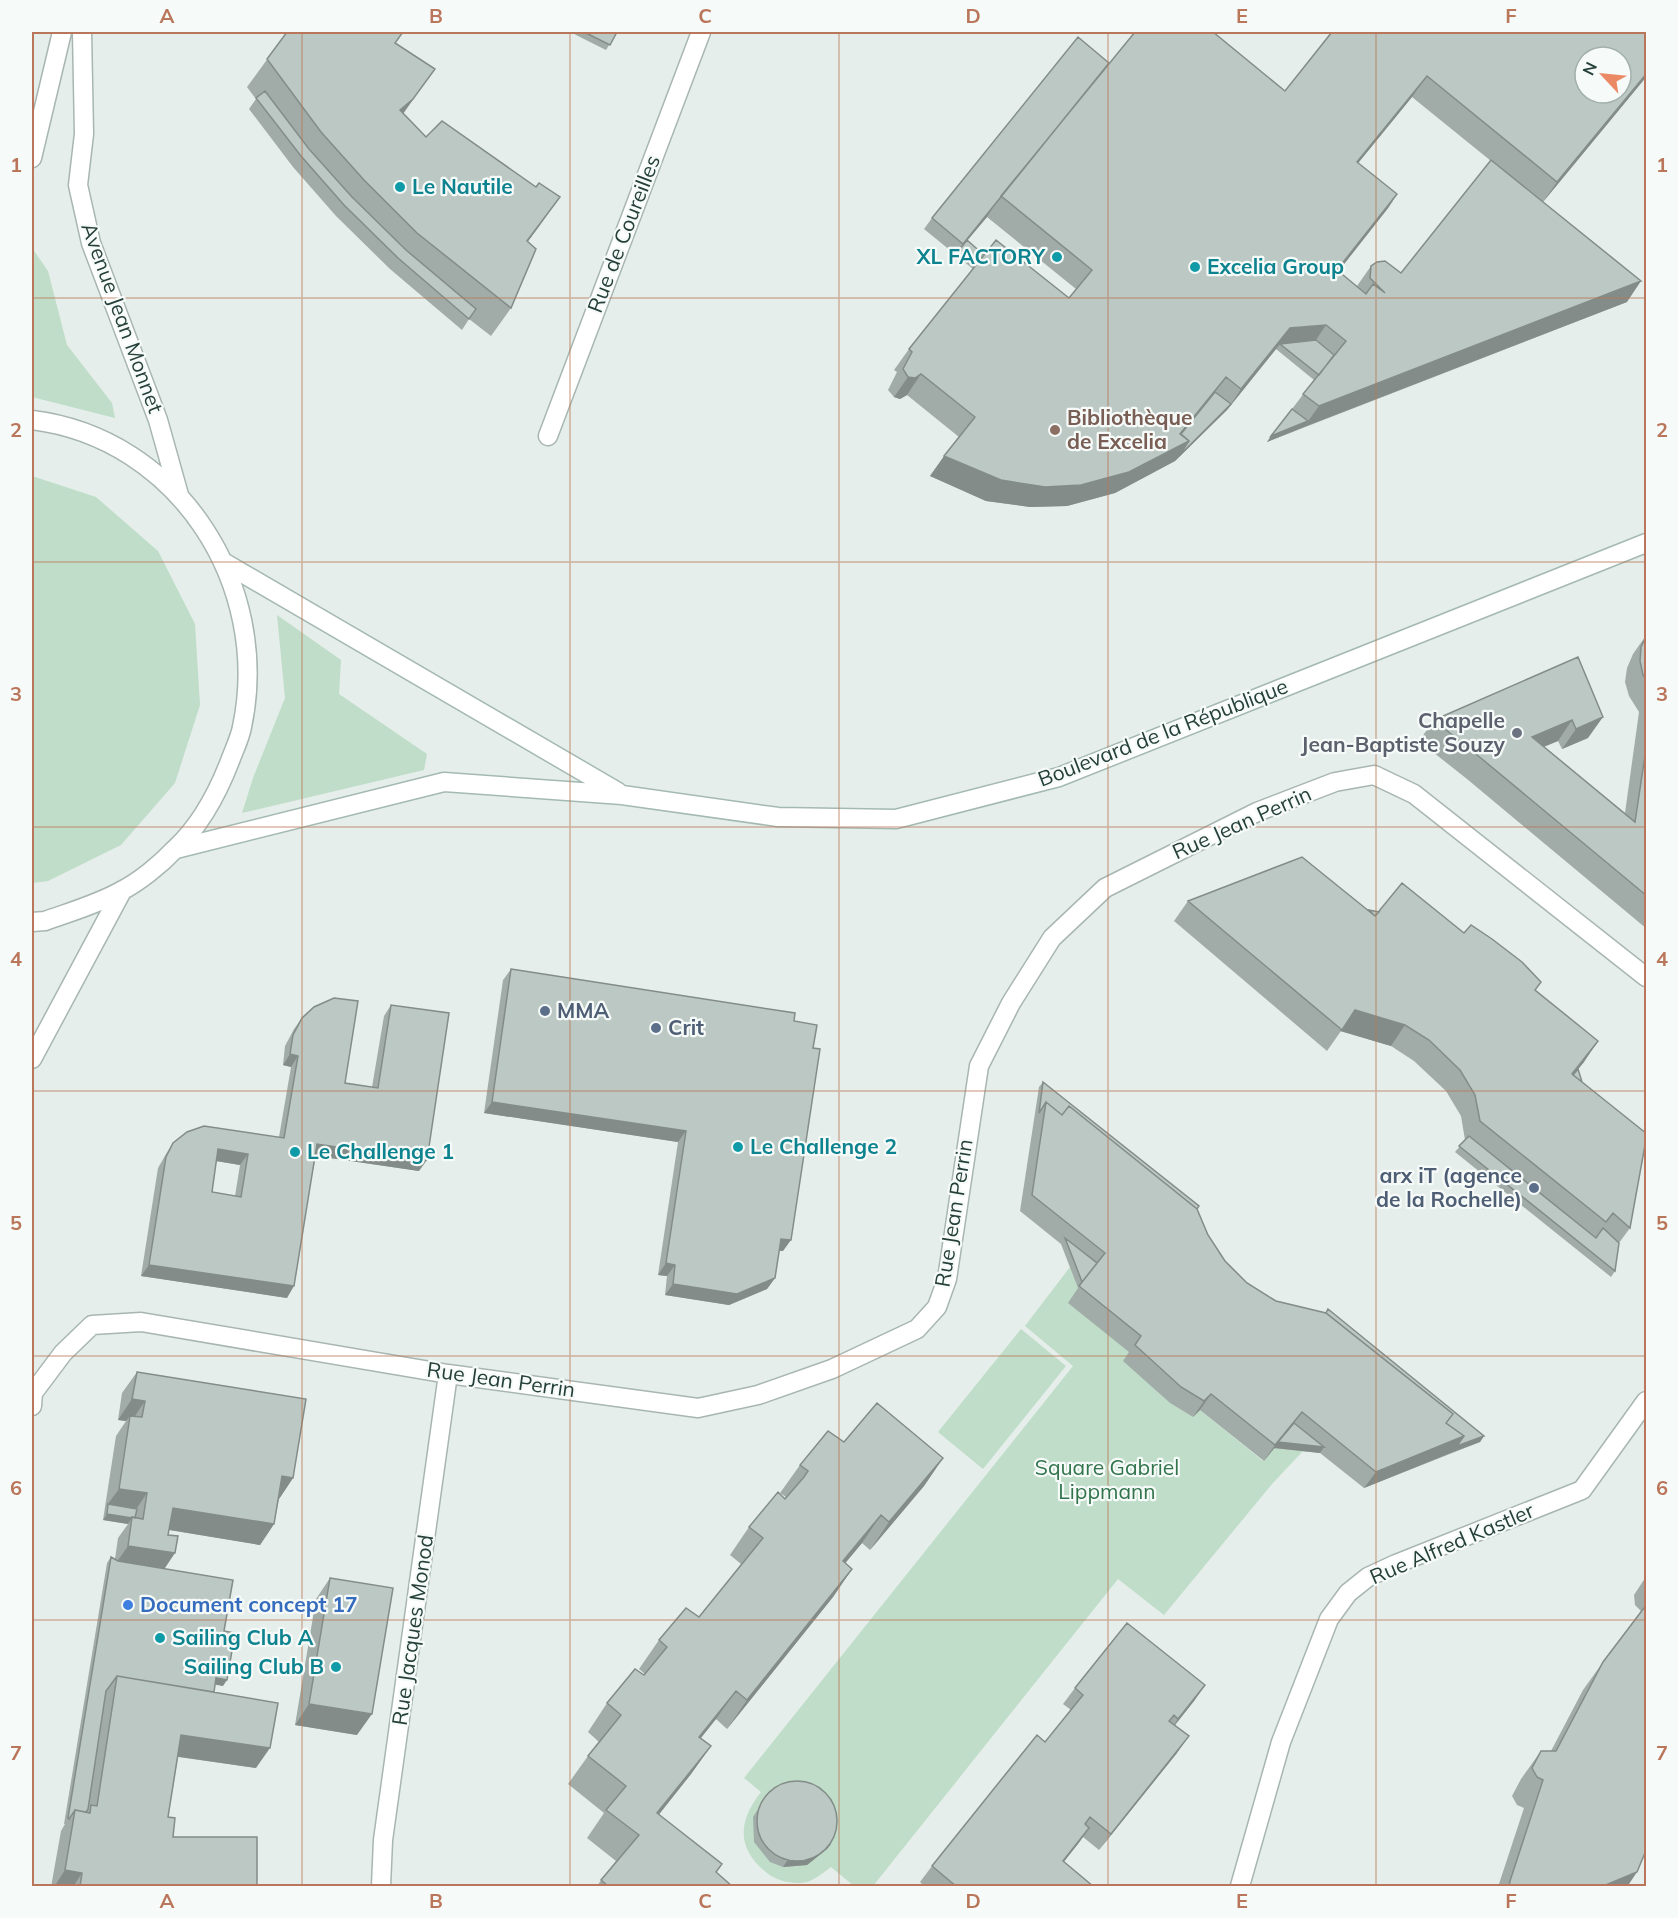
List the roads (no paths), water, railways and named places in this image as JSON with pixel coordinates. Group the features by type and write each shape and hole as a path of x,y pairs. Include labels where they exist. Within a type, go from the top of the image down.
{"street":[{"path":"32,158 62,32"},
{"name":"Avenue Jean Monnet","path":"82,32 84,135 78,185 91,243 158,420 179,495"},
{"name":"Rue de Coureilles","path":"548,436 701,32"},
{"path":"32,420 60,424 124,451 179,495 204,526 225,563 236,590 249,659 242,728 217,793 176,849 122,891 45,921 32,922"},
{"name":"Boulevard de la République","path":"176,849 444,782 622,795 778,817 896,819 1059,777 1647,543"},
{"path":"225,563 622,795"},
{"name":"Rue Jean Perrin","path":"32,1406 33,1393 63,1353 92,1325 141,1322 448,1374 698,1408 758,1395 832,1369 917,1329 937,1307 947,1279 979,1066 1011,1002 1052,938 1105,888 1257,812 1335,782 1374,775 1414,794 1647,977"},
{"path":"32,1059 122,891"},
{"name":"Rue Jacques Monod","path":"381,1887 383,1840 448,1374"},
{"name":"Rue Alfred Kastler","path":"1240,1887 1281,1742 1329,1619 1348,1593 1368,1577 1396,1564 1582,1490 1647,1401"}],"place":[{"name":"Le Nautile","path":"400,187"},
{"name":"XL FACTORY","path":"1057,257"},
{"name":"Excelia Group","path":"1195,267"},
{"name":"Bibliothèque de Excelia","path":"1055,430"},
{"name":"Chapelle Jean-Baptiste Souzy","path":"1517,733"},
{"name":"MMA","path":"545,1011"},
{"name":"Crit","path":"656,1028"},
{"name":"Le Challenge 2","path":"738,1147"},
{"name":"Le Challenge 1","path":"295,1152"},
{"name":"arx iT (agence de la Rochelle)","path":"1534,1188"},
{"name":"Document concept 17","path":"128,1605"},
{"name":"Sailing Club A","path":"160,1638"},
{"name":"Sailing Club B","path":"336,1667"}],"park label":[{"name":"Square Gabriel Lippmann","path":"1107,1480"}]}
